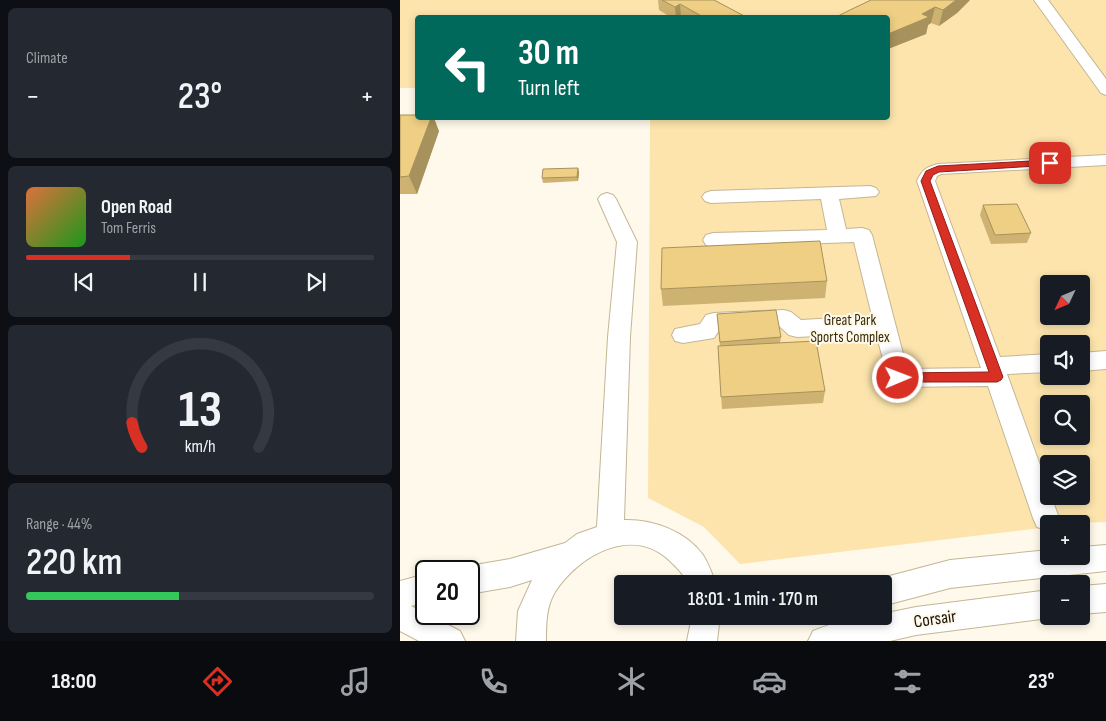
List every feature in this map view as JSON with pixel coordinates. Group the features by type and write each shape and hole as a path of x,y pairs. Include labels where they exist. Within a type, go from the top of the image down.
{"street":[{"path":"1042,0 1106,90"},
{"path":"1045,515 926,181 929,173 938,169 1106,160"},
{"path":"711,197 870,192"},
{"path":"829,193 838,236"},
{"path":"607,199 627,242 619,337 610,534"},
{"path":"712,240 862,235 898,378 995,371 1040,364"},
{"path":"683,335 706,332 714,320 784,318 797,329 884,324"},
{"path":"1090,361 1106,360"},
{"path":"531,641 530,631 535,603 548,577 567,556 587,542 610,534 634,532 656,536 676,547 692,564 698,575"},
{"path":"480,578 510,572 567,556"},
{"path":"892,589 950,574 1106,558"},
{"path":"400,595 415,591"},
{"path":"1090,599 1106,598"},
{"name":"Corsair","path":"823,641 916,620 1040,605"},
{"path":"400,616 450,641"},
{"path":"702,641 705,625"}],"green space":[{"name":"Great Park Sports Complex","path":"400,0 1106,0 1106,522 1090,523 1090,515 1040,515 1040,528 740,564 704,527 648,498 650,120 890,120 890,15 415,15 415,88 400,88"}],"building":[{"path":"662,0 714,0 742,15 700,15 680,4 675,7"},
{"path":"871,0 956,0 943,10 935,7 922,14 929,17 890,33 890,15 840,15"},
{"path":"400,115 415,115 415,120 430,120 409,176 400,177"},
{"path":"578,168 577,177 542,178 543,169"},
{"path":"1017,204 1031,233 995,235 983,205"},
{"path":"820,241 827,281 661,289 662,248"},
{"path":"776,310 781,337 720,342 717,314"},
{"path":"816,341 825,391 721,397 718,346"}],"route":[{"path":"898,378 997,377 926,181 929,173 938,169 1050,163"}]}
